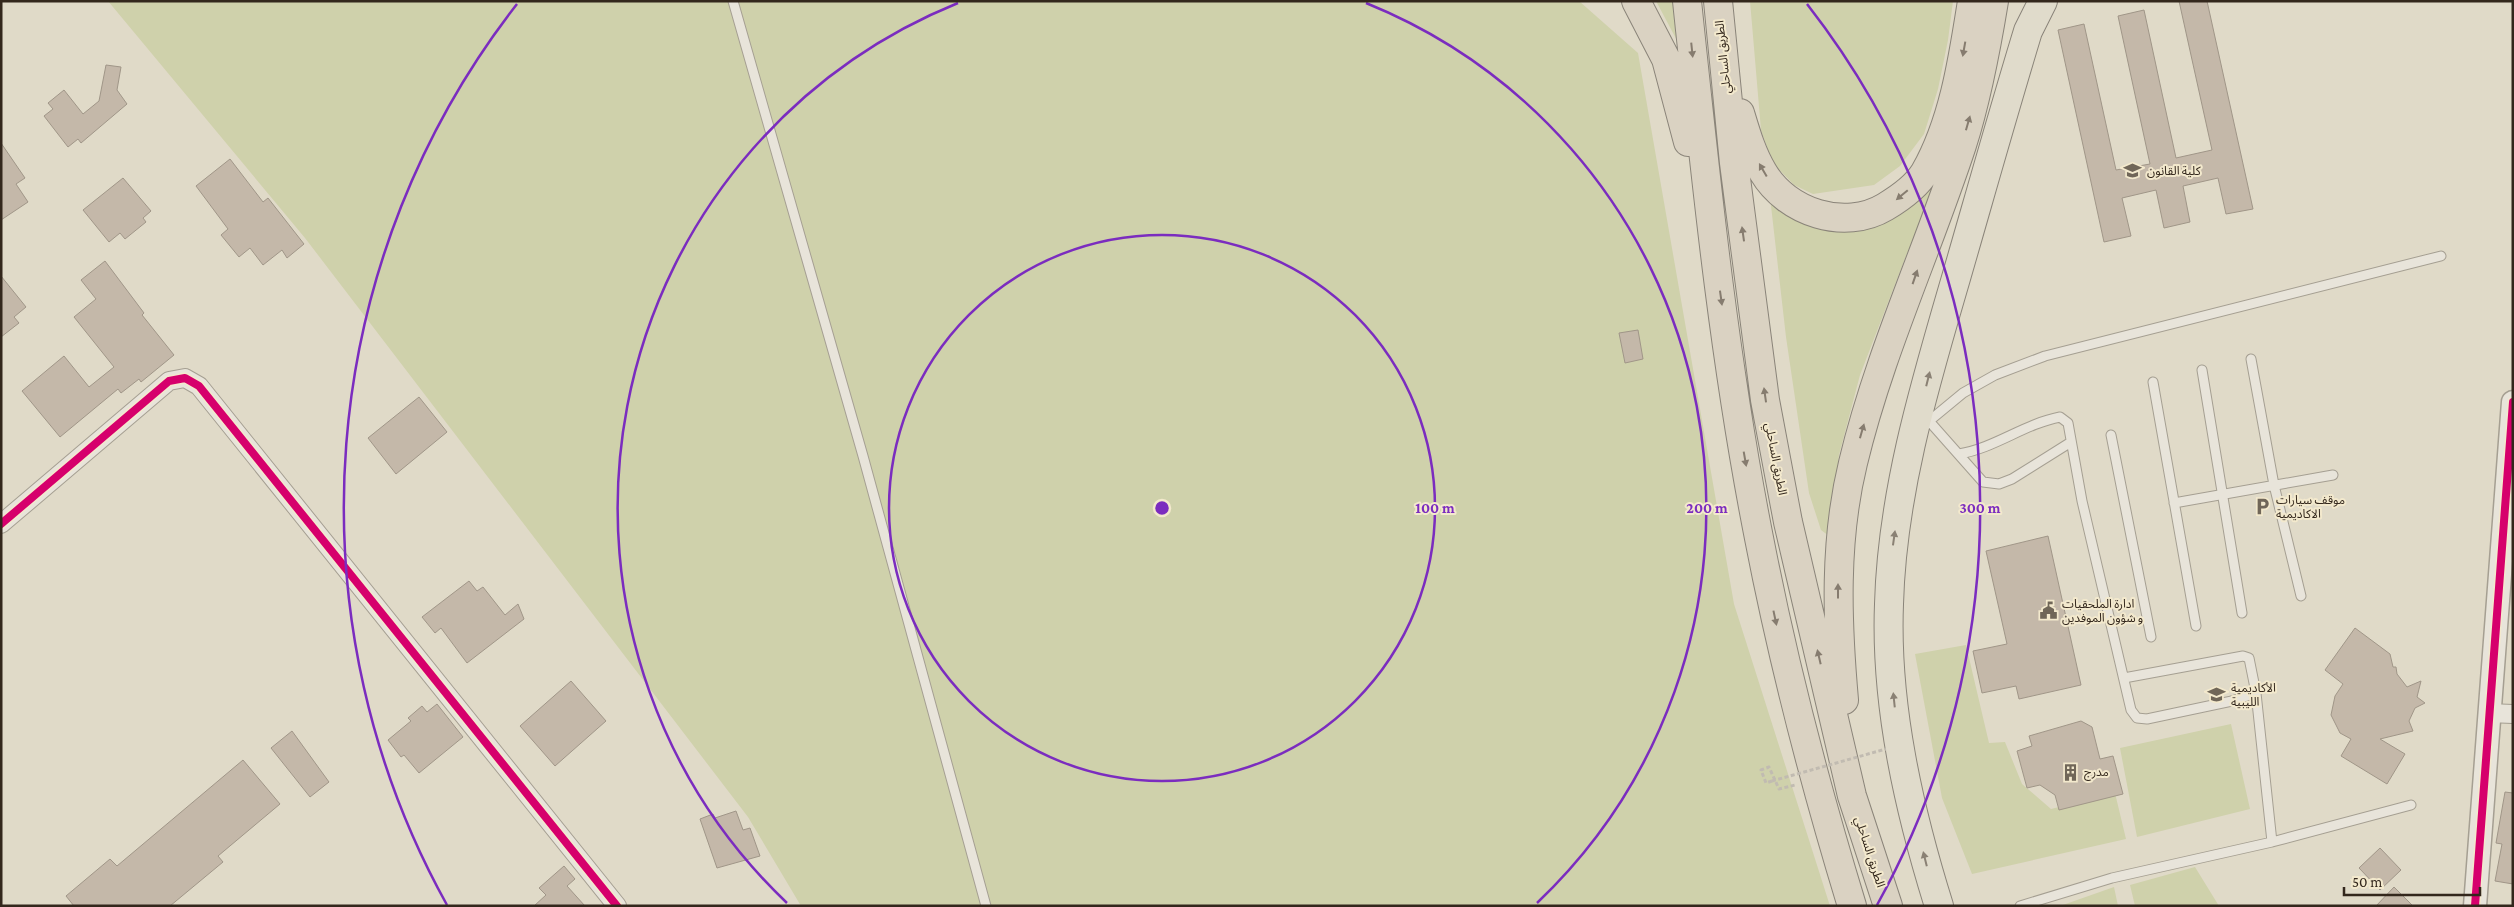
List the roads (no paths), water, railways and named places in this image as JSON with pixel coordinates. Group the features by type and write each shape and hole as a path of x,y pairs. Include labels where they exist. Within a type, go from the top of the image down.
{"highway":[{"path":"1636,1 1666,59 1709,216"},
{"path":"1687,1 1709,216 1738,416 1776,623 1822,806 1852,906"},
{"name":"الطريق الساحلي","path":"1718,1 1734,163 1765,400 1788,522 1852,796 1888,906"},
{"path":"1723,56 1747,138 1764,174 1788,199 1819,215 1844,219 1874,213 1901,197 1924,174 1940,139 1962,62 1972,1"},
{"path":"1852,796 1839,642 1838,562 1852,464 1878,374 1962,144 1984,64 1994,1"}],"main road":[{"path":"1939,906 1925,858 1902,755 1890,656 1888,606 1891,557 1898,507 1921,428 1937,343 2028,30 2043,1"}],"street":[{"path":"1,524 169,381 185,378 199,386 617,906"},
{"path":"2475,906 2488,713 2513,402"},
{"path":"2488,713 2513,714"}],"lane":[{"path":"733,1 863,456 986,906"},
{"path":"2071,442 2012,479 1999,484 1983,482 1959,454 1921,428 1963,393 1996,376 2046,356 2441,256"},
{"path":"2251,359 2274,485 2301,596"},
{"path":"2202,370 2242,613"},
{"path":"2153,382 2196,626"},
{"path":"1959,454 1975,451 2044,420 2060,417 2068,423 2082,501 2130,710 2137,718 2147,719 2204,707 2256,693"},
{"path":"2111,435 2151,637"},
{"path":"2174,503 2333,475"},
{"path":"2124,678 2243,656 2249,658 2252,665 2256,693 2272,842"},
{"path":"2020,906 2112,878 2272,842 2411,805"}],"place":[{"name":"كلية القانون","path":"2133,171"},
{"name":"موقف سيارات الاكاديمية","path":"2262,507"},
{"name":"ادارة الملحقيات و شؤون الموفدين","path":"2048,611"},
{"name":"الأكاديمية الليبية","path":"2217,695"},
{"name":"مدرج","path":"2070,772"}]}
